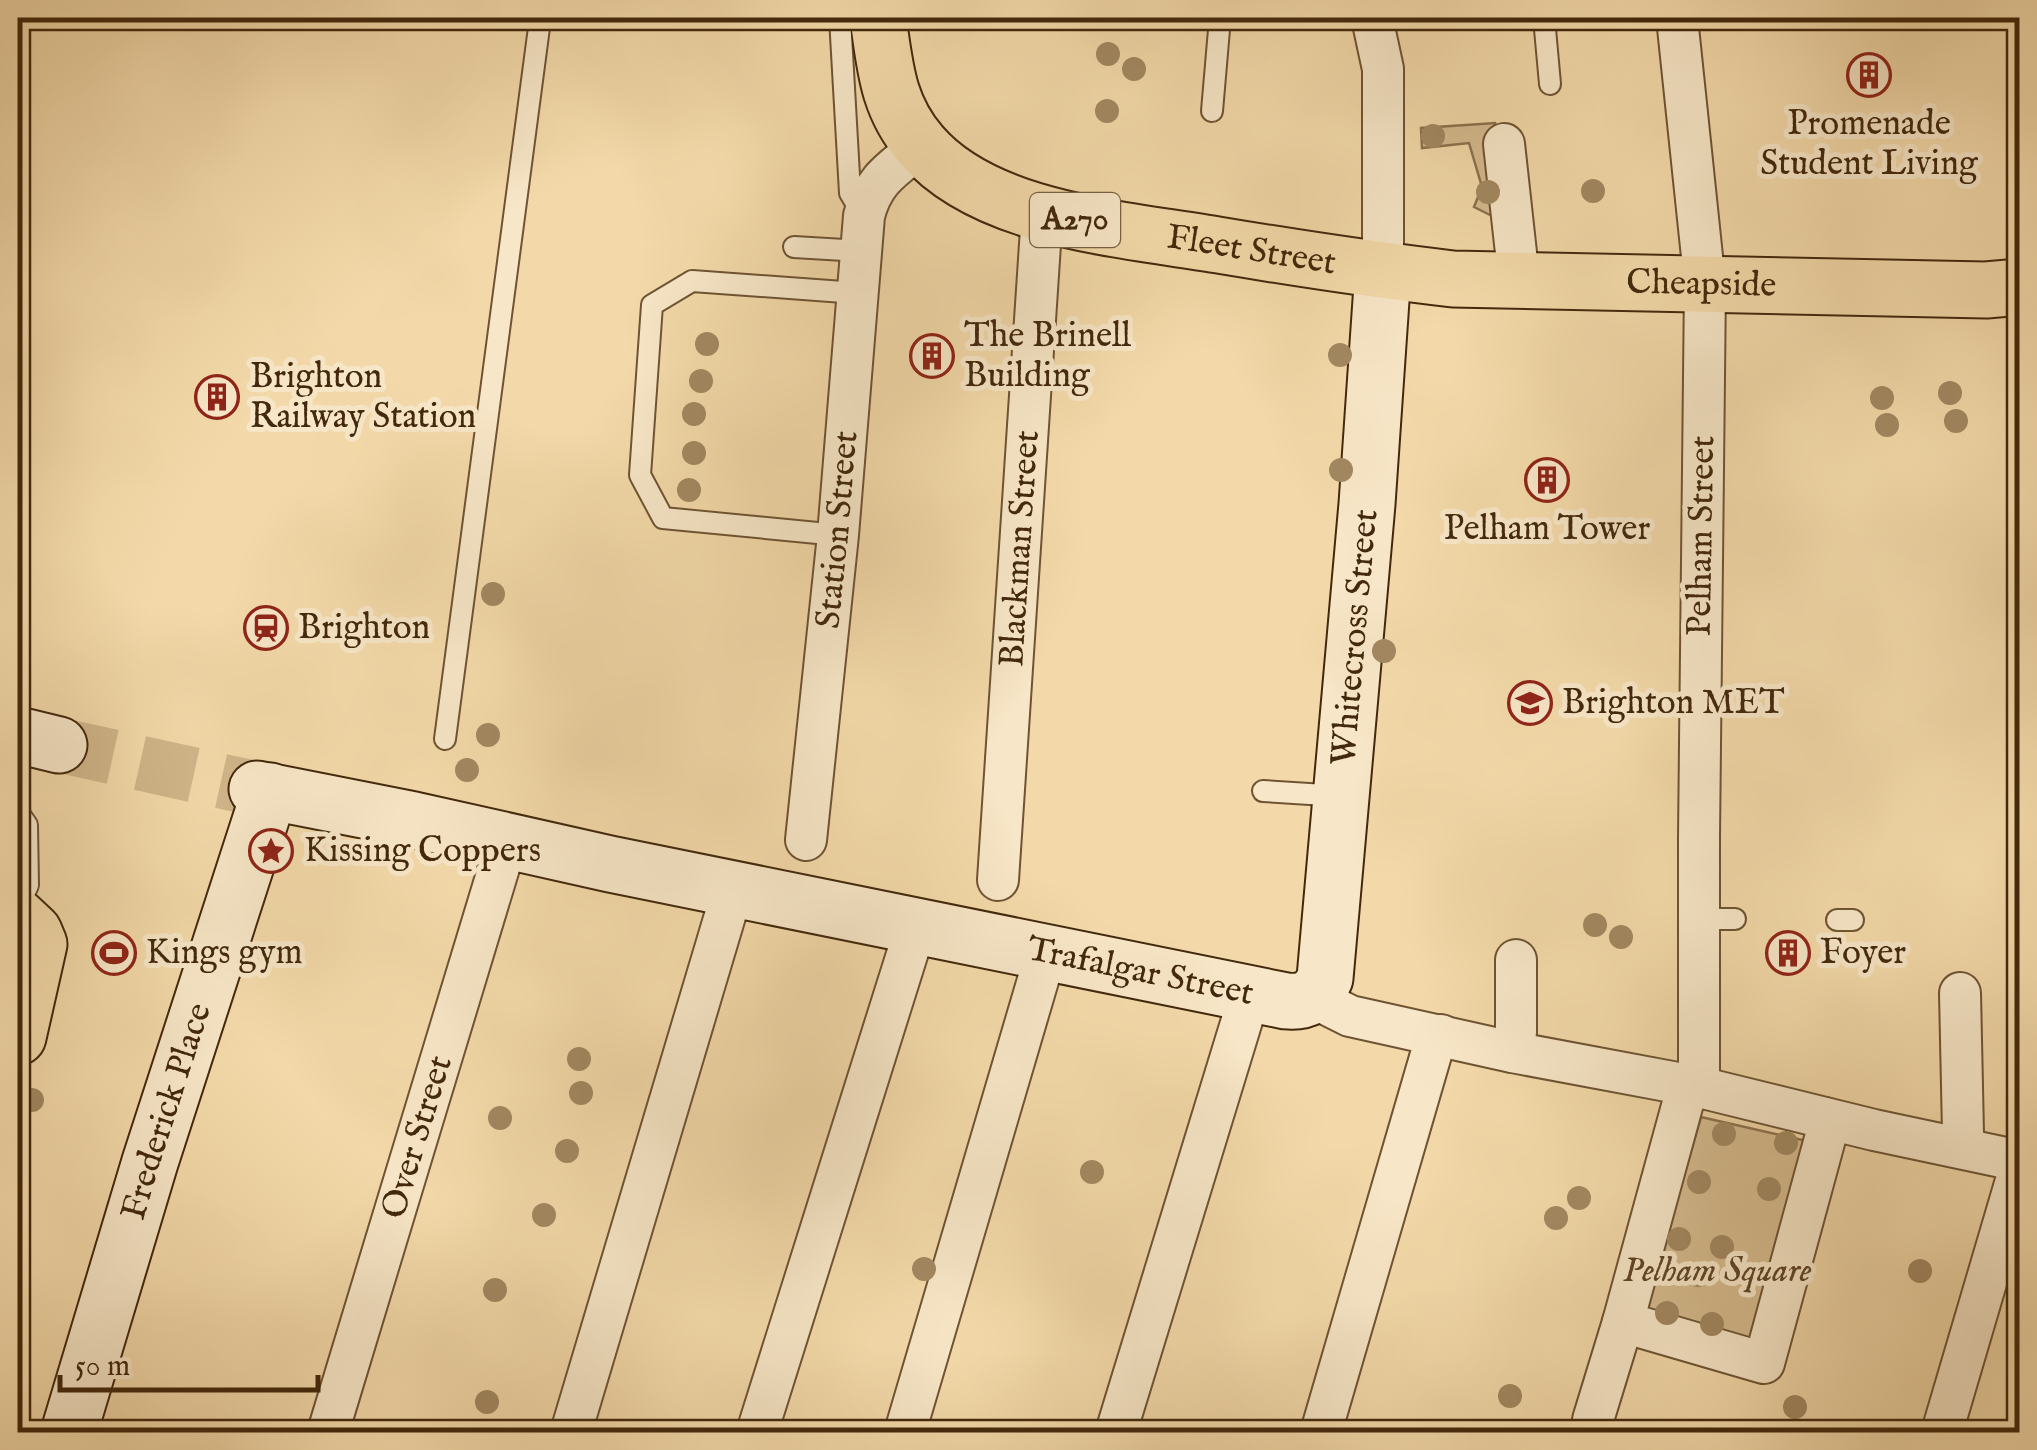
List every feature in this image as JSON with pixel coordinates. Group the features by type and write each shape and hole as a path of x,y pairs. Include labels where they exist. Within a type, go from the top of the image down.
{"main road":[{"name":"Fleet Street","path":"878,18 884,73 908,130 942,166 964,181 1042,214 1383,271"},
{"name":"Cheapside","path":"1383,271 1452,279 1986,290 2020,287"},
{"path":"18,1038 39,944 23,918"}],"street":[{"path":"1372,18 1383,69 1383,271"},
{"name":"Pelham Street","path":"1677,18 1705,285 1717,919 1697,1086"},
{"path":"1504,144 1519,280"},
{"name":"Station Street","path":"806,840 838,535 862,234 868,198 877,184 921,146"},
{"name":"Blackman Street","path":"998,880 1042,214"},
{"name":"Whitecross Street","path":"1312,996 1325,978 1343,796 1383,271"},
{"name":"Trafalgar Street","path":"264,790 1046,954 1292,1002 1312,996 1350,1016 1512,1052 1697,1086 2020,1164"},
{"name":"Frederick Place","path":"69,1432 264,790"},
{"name":"Over Street","path":"328,1432 507,842"},
{"path":"571,1432 733,889"},
{"path":"757,1432 916,926"},
{"path":"905,1432 1046,954"},
{"path":"1512,1052 1516,1032 1516,960"},
{"path":"1960,993 1964,1133 1961,1148"},
{"path":"1116,1432 1250,994"},
{"path":"1321,1432 1432,1050 1440,1035"},
{"path":"1594,1420 1684,1100 1697,1086"},
{"path":"1623,1322 1764,1362 1826,1135 1824,1118"},
{"path":"1942,1432 2020,1164"}],"lane":[{"path":"445,738 540,20 544,18"},
{"name":"Station Street","path":"840,18 850,193 862,234"},
{"path":"1212,111 1220,18"},
{"path":"1544,18 1550,84"},
{"path":"794,247 862,234"},
{"path":"838,535 663,518 640,475 649,342 652,306 692,281 857,293"},
{"path":"1263,791 1343,796"},
{"path":"18,812 27,825 22,851 28,884 23,918"}],"green space":[{"path":"1495,123 1502,221 1474,207 1482,187 1469,143 1422,148 1421,128"},
{"name":"Pelham Square","path":"1701,1117 1811,1142 1755,1347 1644,1314"}],"tunnel":[{"path":"59,745 257,789"}],"place":[{"name":"Promenade Student Living","path":"1869,75"},
{"name":"The Brinell Building","path":"932,356"},
{"name":"Brighton Railway Station","path":"217,397"},
{"name":"Pelham Tower","path":"1547,480"},
{"name":"Brighton","path":"266,628"},
{"name":"Brighton MET","path":"1530,703"},
{"name":"Kissing Coppers","path":"271,851"},
{"name":"Kings gym","path":"114,953"},
{"name":"Foyer","path":"1788,953"}]}
